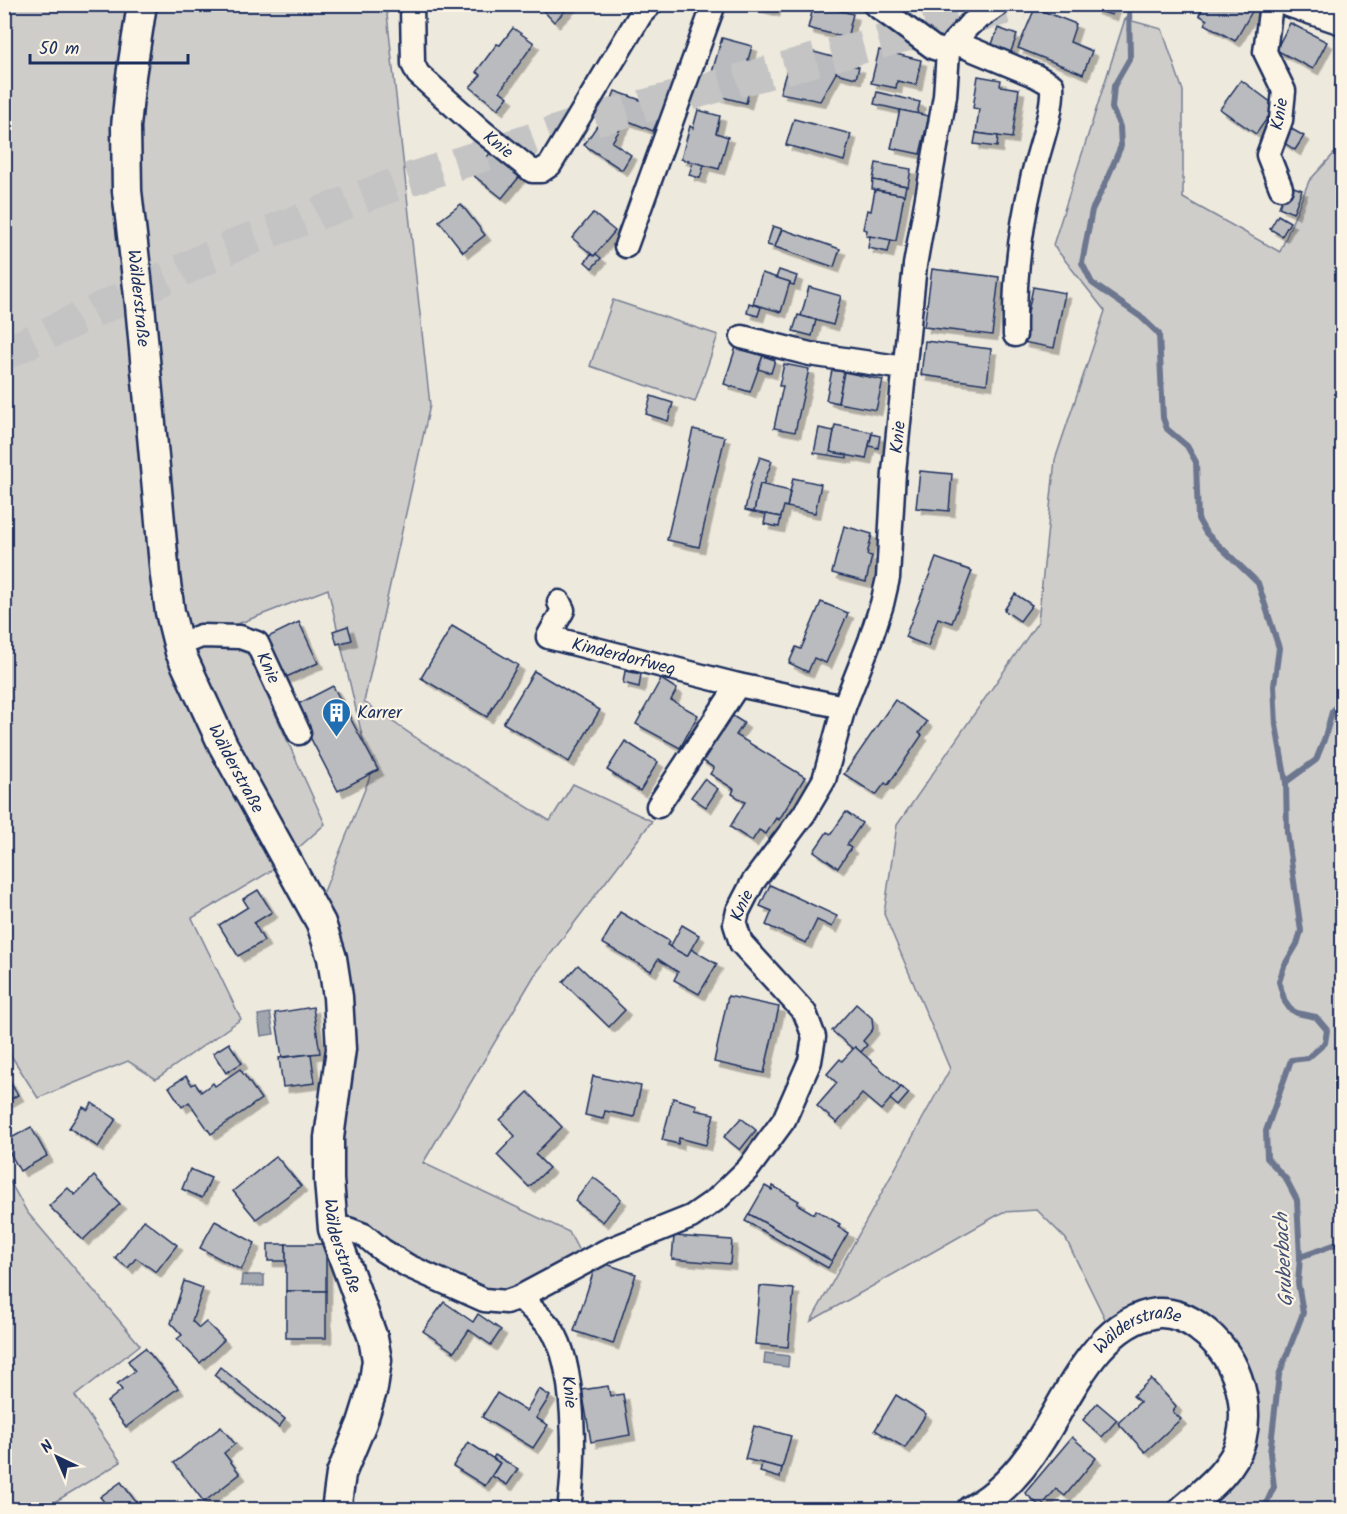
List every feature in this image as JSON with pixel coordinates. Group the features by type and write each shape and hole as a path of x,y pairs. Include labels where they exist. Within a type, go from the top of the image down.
{"street":[{"name":"Wälderstraße","path":"142,4 127,117 127,191 170,612 179,645 223,745 321,923 332,958 338,997 340,1049 329,1138 328,1180 333,1229 373,1338 377,1360 373,1388 362,1423 341,1474 336,1509"},
{"name":"Knie","path":"412,4 412,64 418,74 482,131 532,171 541,171 550,165 640,14 651,4"},
{"path":"626,246 714,4"},
{"path":"874,4 934,48 951,47 1036,76 1052,85 1053,99 1032,179 1018,254 1014,311 1015,335"},
{"path":"951,47 969,25 999,4"},
{"name":"Knie","path":"1271,4 1265,52 1284,91 1281,120 1268,155 1281,188"},
{"path":"1285,4 1342,23"},
{"name":"Knie","path":"333,1229 348,1229 364,1235 382,1250 408,1266 484,1300 506,1302 520,1297 606,1251 691,1217 717,1199 748,1169 784,1120 810,1061 814,1037 805,1013 741,943 735,924 738,911 753,882 804,814 824,780 844,707 882,604 888,578 894,472 915,265 945,96 951,47"},
{"path":"742,337 810,354 904,368"},
{"name":"Kinderdorfweg","path":"559,602 563,610 548,636 738,685 844,707"},
{"name":"Knie","path":"179,645 201,636 240,637 256,643 299,733"},
{"path":"658,806 738,685"},
{"name":"Knie","path":"520,1297 551,1330 566,1365 572,1455 570,1502"},
{"name":"Wälderstraße","path":"971,1509 987,1502 1004,1487 1040,1442 1088,1360 1113,1333 1139,1319 1159,1313 1187,1318 1212,1336 1228,1355 1240,1387 1245,1409 1240,1442 1228,1468 1183,1509"}],"shaded area":[{"path":"4,5 386,5 430,405 364,702 421,741 550,821 573,784 652,821 534,976 423,1163 569,1232 579,1251 564,1264 530,1286 495,1295 386,1245 342,1220 345,1113 321,899 371,774 328,589 235,625 325,824 276,868 192,918 241,1019 156,1079 128,1061 38,1098 5,1046"},
{"path":"1125,19 1162,29 1183,91 1183,198 1280,252 1309,181 1342,145 1342,1509 1184,1509 1221,1479 1247,1410 1188,1317 1112,1333 1066,1239 1037,1210 1003,1212 811,1321 950,1069 884,914 897,825 1038,622 1055,460 1105,311 1053,245"},
{"path":"613,300 718,335 695,402 590,366"},
{"path":"270,1013 274,1034 261,1036 258,1015"},
{"path":"4,1171 27,1212 140,1345 75,1396 121,1462 43,1509 5,1509"},
{"path":"242,1275 264,1275 264,1286 241,1286"},
{"path":"765,1353 789,1356 788,1367 764,1364"}],"building":[{"path":"537,4 572,4 554,22"},
{"path":"747,4 776,4 774,11"},
{"path":"814,4 838,4 837,10 853,14 847,38 808,28"},
{"path":"1095,4 1116,4 1112,15 1093,9"},
{"path":"1248,4 1254,8 1235,41 1205,24 1207,20 1199,15 1203,8 1197,5"},
{"path":"1035,8 1076,24 1070,42 1092,51 1083,74 1018,48"},
{"path":"1290,23 1327,42 1313,69 1276,50"},
{"path":"513,28 534,43 500,91 508,97 498,109 470,87 481,75 476,72 497,44 500,45"},
{"path":"998,28 1017,35 1010,54 991,47"},
{"path":"722,38 752,46 748,60 757,62 746,103 706,93"},
{"path":"879,50 921,60 916,85 897,81 896,88 871,83"},
{"path":"814,52 840,59 836,73 820,101 780,93 787,69 799,72 802,60 808,62 809,56 812,57"},
{"path":"839,62 859,67 856,78 836,73"},
{"path":"1342,73 1342,90 1335,86"},
{"path":"978,76 1001,80 1000,86 1019,89 1012,138 976,133 979,109 973,108"},
{"path":"1241,80 1276,106 1256,134 1220,109"},
{"path":"615,91 663,108 653,131 626,120 612,142 631,155 622,170 584,145 607,111"},
{"path":"877,92 920,102 917,114 874,104"},
{"path":"698,110 720,116 716,133 728,137 719,169 681,159 690,126 693,128"},
{"path":"900,110 929,116 920,154 891,148"},
{"path":"794,119 851,134 844,161 786,145"},
{"path":"1288,127 1304,136 1295,150 1280,140"},
{"path":"976,133 998,136 997,147 974,144"},
{"path":"490,153 520,176 502,198 473,175"},
{"path":"693,162 704,165 700,178 689,175"},
{"path":"876,163 911,169 908,186 873,180"},
{"path":"873,180 906,186 904,195 872,189"},
{"path":"1288,185 1302,190 1293,213 1279,207"},
{"path":"875,190 904,195 896,241 866,236 867,230 863,229 867,210 871,211"},
{"path":"461,204 485,235 463,252 439,221"},
{"path":"593,213 615,231 594,256 572,238"},
{"path":"1278,215 1290,222 1282,236 1270,229"},
{"path":"773,226 782,229 775,247 767,245"},
{"path":"782,229 840,249 834,267 775,247"},
{"path":"870,236 891,240 888,252 868,248"},
{"path":"591,254 594,256 596,254 601,258 592,268 585,262"},
{"path":"932,269 999,277 992,335 924,327"},
{"path":"779,270 797,276 794,285 776,278"},
{"path":"762,273 790,282 781,312 753,304"},
{"path":"809,287 841,296 833,325 801,316"},
{"path":"1033,287 1065,293 1054,348 1022,342"},
{"path":"749,303 761,307 758,316 747,313"},
{"path":"798,315 816,320 812,336 793,331"},
{"path":"925,341 991,349 987,384 921,375"},
{"path":"736,347 763,356 750,392 724,384"},
{"path":"763,356 775,360 771,373 758,369"},
{"path":"784,364 809,369 795,432 774,428 783,386 779,386"},
{"path":"832,370 844,372 838,403 826,400"},
{"path":"844,372 883,380 876,410 838,403"},
{"path":"651,396 673,403 668,421 646,414"},
{"path":"835,425 872,432 866,459 830,452"},
{"path":"819,428 834,431 830,452 847,455 847,458 814,453"},
{"path":"693,429 725,437 699,547 667,540"},
{"path":"872,434 880,436 878,448 869,446"},
{"path":"760,457 772,461 763,485 760,484 754,512 745,510 751,482"},
{"path":"920,471 952,474 949,511 916,508"},
{"path":"793,478 821,484 815,513 787,507"},
{"path":"760,484 790,491 787,507 784,506 781,517 754,512"},
{"path":"766,514 781,517 779,527 764,524"},
{"path":"844,526 872,534 867,555 872,556 866,582 832,573"},
{"path":"936,558 972,571 952,623 938,618 928,646 905,637"},
{"path":"1015,594 1032,605 1020,621 1004,610"},
{"path":"821,602 848,613 826,663 814,658 808,672 789,663 796,647 801,649"},
{"path":"299,622 318,663 284,678 266,638"},
{"path":"348,626 352,640 337,644 333,631"},
{"path":"452,626 518,665 487,717 421,678"},
{"path":"534,671 600,710 569,762 503,723"},
{"path":"625,671 641,674 639,687 623,683"},
{"path":"661,679 677,689 671,700 698,715 680,748 636,724"},
{"name":"Karrer","path":"333,686 378,770 338,791 294,706"},
{"path":"895,700 927,722 919,733 922,735 888,785 885,783 876,795 844,774"},
{"path":"728,713 744,723 736,735 805,777 779,820 776,818 766,834 759,830 752,841 730,827 745,802 732,794 734,789 710,774 714,768 700,759"},
{"path":"625,741 658,762 640,791 607,770"},
{"path":"704,779 718,789 706,807 691,797"},
{"path":"846,812 862,823 847,845 851,848 838,868 814,851 827,832 831,834"},
{"path":"770,885 837,916 832,927 817,920 806,943 766,925 772,911 760,906"},
{"path":"258,890 272,912 254,923 264,941 238,956 219,925 248,907 243,899"},
{"path":"620,912 669,941 667,945 687,956 691,949 717,964 699,994 674,980 678,972 658,959 651,971 602,943"},
{"path":"682,925 699,935 687,956 670,947"},
{"path":"578,965 625,1010 609,1027 563,982"},
{"path":"728,996 779,1007 764,1073 714,1062"},
{"path":"856,1004 872,1018 873,1029 863,1041 867,1045 861,1052 855,1047 853,1049 832,1031"},
{"path":"313,1007 320,1053 282,1057 275,1013"},
{"path":"229,1043 242,1063 226,1073 213,1053"},
{"path":"855,1047 901,1087 881,1110 862,1094 837,1123 817,1106 837,1083 827,1074"},
{"path":"311,1054 315,1083 283,1087 279,1058"},
{"path":"240,1069 261,1099 211,1134 189,1102 182,1107 169,1087 186,1076 201,1092 213,1083 215,1086"},
{"path":"4,1073 18,1095 4,1103"},
{"path":"593,1076 641,1086 634,1117 605,1111 603,1119 585,1115"},
{"path":"901,1087 909,1093 898,1106 890,1099"},
{"path":"528,1092 562,1127 535,1154 549,1168 529,1187 497,1155 515,1136 500,1120"},
{"path":"673,1098 697,1105 695,1110 714,1114 706,1145 679,1138 678,1144 662,1140"},
{"path":"92,1103 116,1119 98,1147 69,1128 83,1107 88,1110"},
{"path":"741,1118 756,1130 740,1150 724,1137"},
{"path":"31,1127 47,1156 20,1171 4,1142"},
{"path":"276,1156 301,1186 256,1219 233,1191"},
{"path":"190,1169 211,1178 202,1198 182,1189"},
{"path":"94,1176 120,1204 83,1240 49,1206 68,1188 75,1195"},
{"path":"593,1177 621,1199 603,1222 575,1201"},
{"path":"765,1186 772,1190 773,1186 799,1201 797,1204 814,1214 816,1210 840,1224 838,1227 848,1233 832,1261 749,1214"},
{"path":"749,1214 832,1261 828,1268 745,1221"},
{"path":"144,1220 177,1245 156,1272 136,1258 128,1268 115,1258"},
{"path":"215,1221 255,1243 241,1270 200,1248"},
{"path":"674,1236 732,1240 730,1264 672,1259"},
{"path":"268,1244 286,1244 286,1261 268,1261"},
{"path":"286,1244 326,1244 326,1291 286,1291"},
{"path":"597,1261 636,1274 613,1344 574,1331"},
{"path":"184,1281 203,1288 192,1321 199,1328 206,1322 224,1340 200,1363 177,1339 182,1335 171,1323"},
{"path":"760,1286 794,1289 788,1347 755,1344"},
{"path":"286,1291 326,1291 326,1338 286,1338"},
{"path":"444,1302 473,1322 478,1314 501,1330 491,1345 469,1330 454,1352 423,1331"},
{"path":"145,1348 178,1388 126,1427 107,1402 122,1390 117,1384 135,1371 128,1361"},
{"path":"220,1367 285,1419 279,1427 214,1375"},
{"path":"1151,1379 1176,1406 1173,1412 1181,1419 1145,1452 1118,1423 1140,1402 1133,1396"},
{"path":"608,1386 610,1396 623,1394 630,1435 591,1442 582,1390"},
{"path":"539,1389 550,1396 536,1418 548,1425 533,1448 482,1417 497,1393 526,1411"},
{"path":"896,1395 926,1414 905,1448 875,1430"},
{"path":"1097,1403 1117,1420 1102,1437 1083,1420"},
{"path":"754,1426 791,1436 782,1468 745,1459"},
{"path":"221,1427 235,1444 224,1453 240,1474 204,1502 174,1463"},
{"path":"1072,1437 1096,1458 1065,1496 1056,1489 1041,1507 1025,1493"},
{"path":"468,1442 500,1463 485,1486 453,1466"},
{"path":"495,1455 518,1469 507,1485 492,1476 500,1463 493,1458"},
{"path":"762,1463 782,1468 780,1478 760,1472"},
{"path":"121,1482 142,1510 105,1510 108,1507 100,1497"},
{"path":"1090,1502 1096,1510 1081,1510"}],"waterway":[{"name":"Gruberbach","path":"1129,4 1130,58 1114,86 1112,108 1120,127 1121,146 1092,210 1082,263 1092,283 1141,317 1159,334 1163,418 1167,429 1187,446 1196,462 1198,519 1206,533 1258,583 1279,648 1274,686 1276,725 1286,782 1287,832 1301,931 1279,982 1285,1002 1290,1009 1316,1017 1327,1030 1325,1043 1308,1058 1291,1060 1266,1131 1267,1158 1286,1179 1297,1200 1300,1257 1298,1283 1303,1313 1279,1375 1270,1453 1274,1487 1263,1510"},
{"path":"1286,782 1316,760 1332,712 1342,700"},
{"name":"Gruberbach","path":"1300,1257 1342,1242"}],"tunnel":[{"path":"4,354 237,244 407,180 589,121 1021,4"}],"place":[{"name":"Karrer","path":"336,738"}]}
